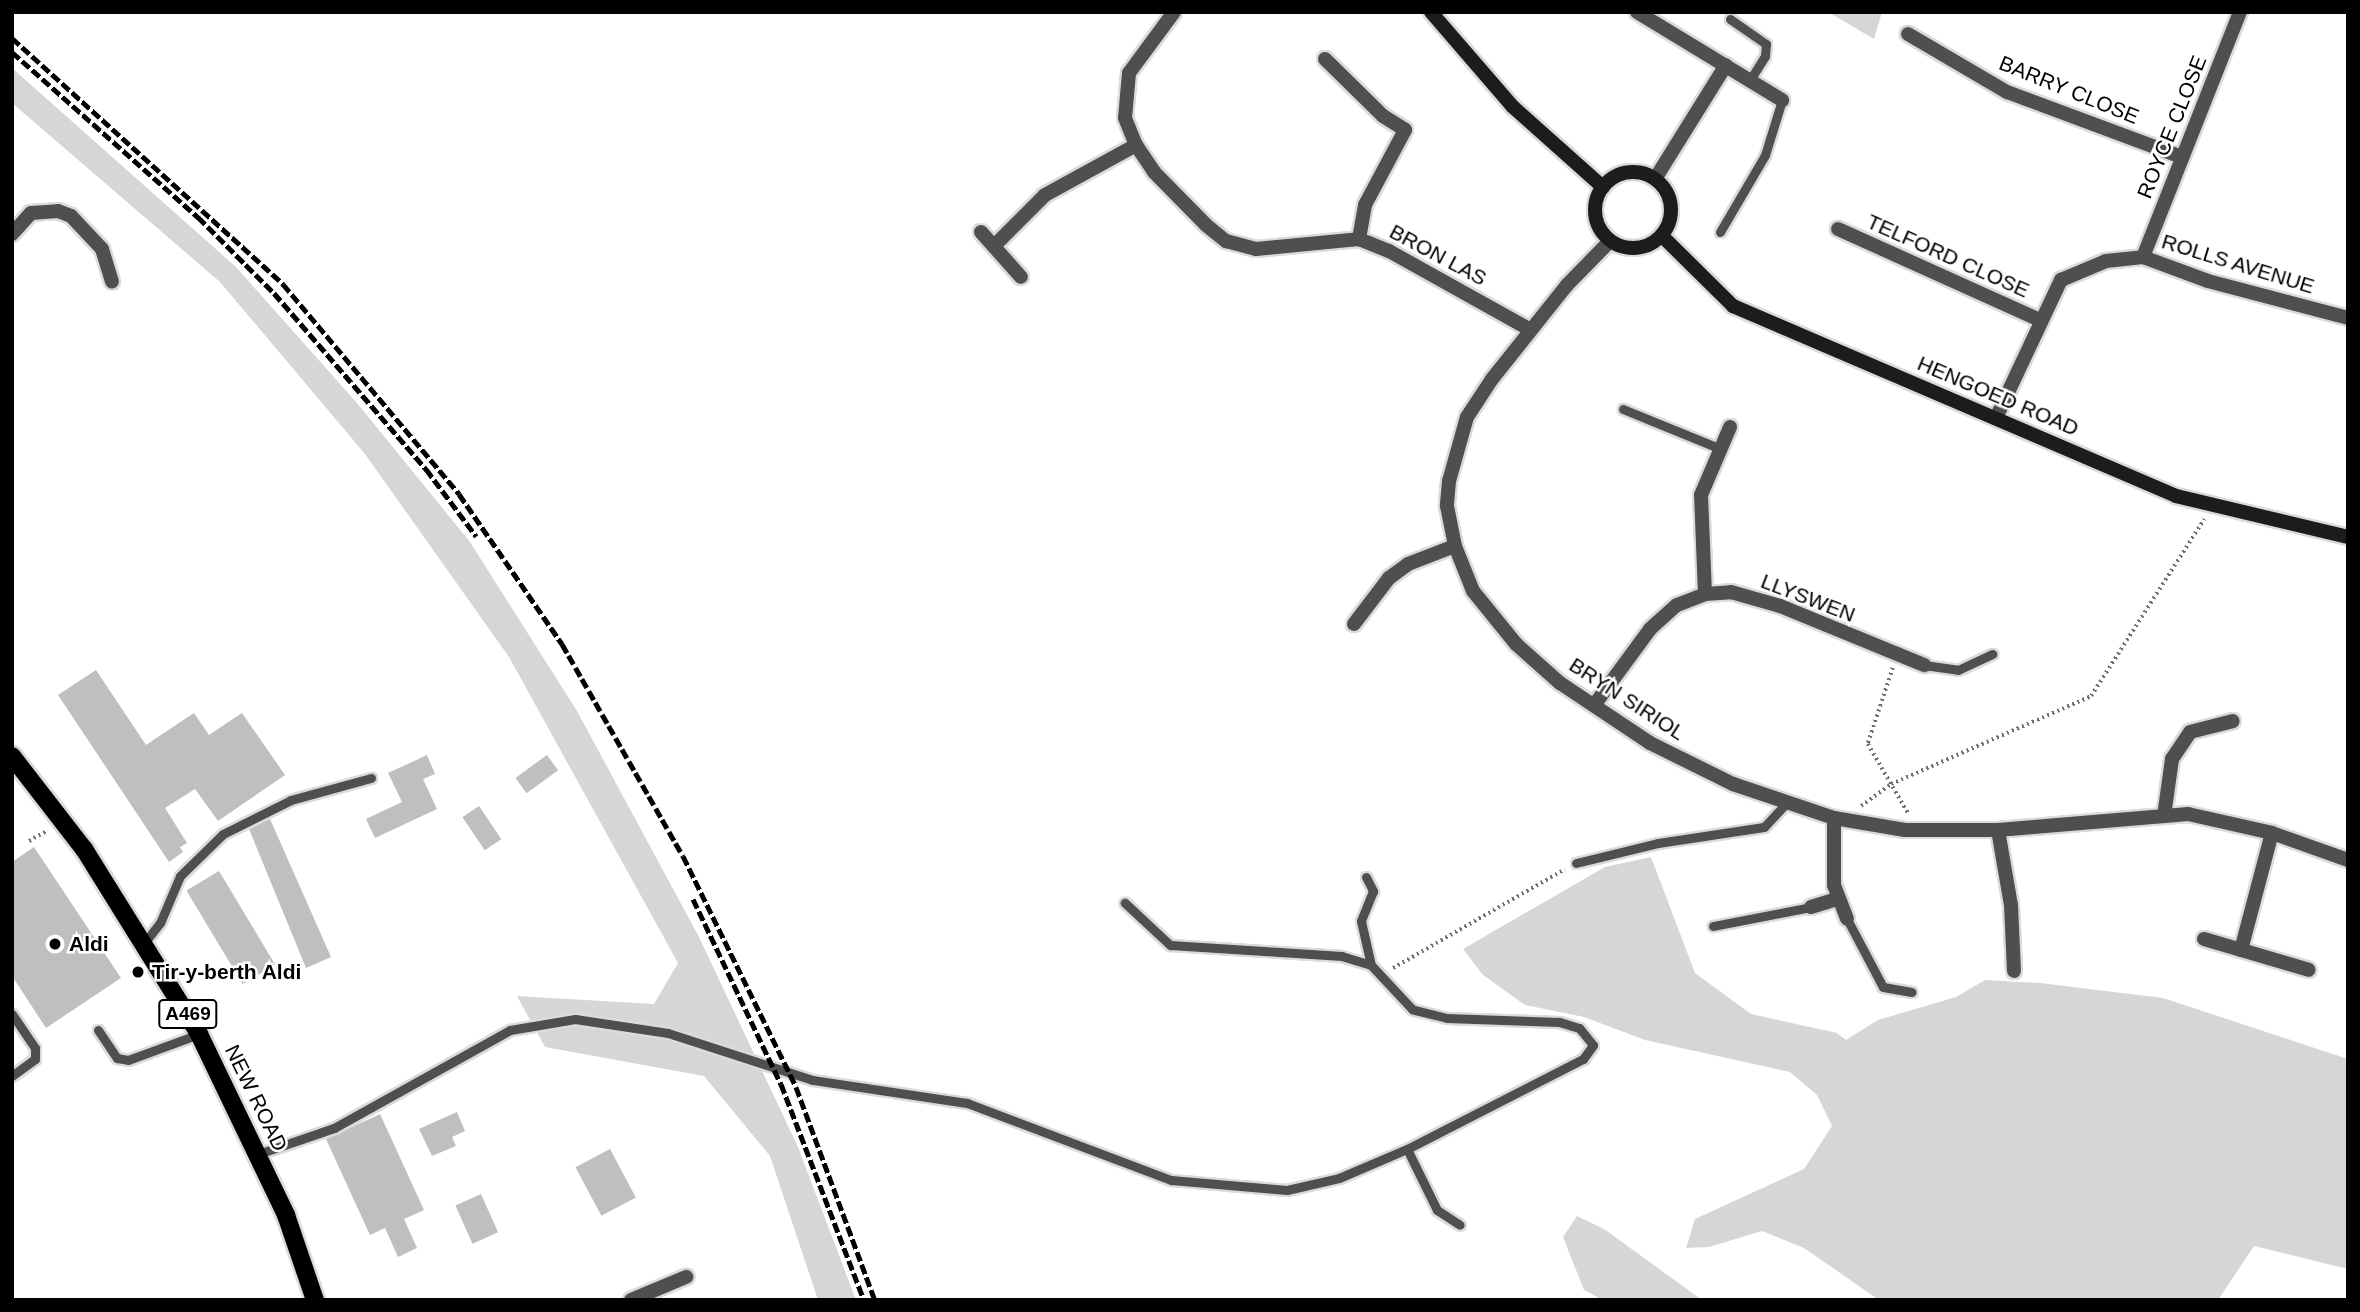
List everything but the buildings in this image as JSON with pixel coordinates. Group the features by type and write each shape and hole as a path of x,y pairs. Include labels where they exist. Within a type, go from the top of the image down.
{"main road":[{"name":"NEW ROAD","path":"12,756 83,849 145,942 200,1034 286,1215 315,1300"}],"street":[{"name":"BRON LAS","path":"1174,12 1129,73 1125,118 1136,145 1154,172 1226,241 1280,250 1321,240 1359,239 1389,251 1531,330"},
{"path":"1431,12 1511,106 1603,187"},
{"path":"1637,12 1782,100"},
{"name":"ROYCE CLOSE","path":"2143,257 2240,12"},
{"name":"BARRY CLOSE","path":"1908,34 2007,92 2182,157"},
{"path":"1325,59 1383,116 1405,130 1365,205 1359,239"},
{"path":"1655,179 1726,65"},
{"path":"996,244 1045,195 1136,145"},
{"path":"1645,173 1655,179 1670,199 1669,225 1662,236 1643,248 1610,241 1602,232 1595,209 1603,187 1622,174 1645,173"},
{"path":"12,234 31,213 58,211 71,216 102,249 112,282"},
{"name":"TELFORD CLOSE","path":"1838,229 2039,320"},
{"path":"981,232 996,244 1021,277"},
{"name":"HENGOED ROAD","path":"1662,236 1733,306 2176,496 2348,537"},
{"name":"BRYN SIRIOL","path":"1610,241 1531,330 1467,417 1453,455 1447,506 1455,546 1473,591 1516,644 1560,683 1650,743 1733,784 1838,818 1917,830 1997,830 2188,814 2272,834 2348,860"},
{"name":"ROLLS AVENUE","path":"1996,418 2039,320 2062,280 2106,261 2143,257 2208,281 2348,318"},
{"path":"1705,594 1700,495 1730,426"},
{"path":"1354,624 1389,578 1408,564 1455,546"},
{"name":"LLYSWEN","path":"1595,704 1650,629 1677,605 1705,594 1731,592 1780,606 1924,665"},
{"path":"2164,816 2172,759 2190,732 2233,721"},
{"path":"1838,818 1838,899 1847,919"},
{"path":"1997,830 2011,905 2014,971"},
{"path":"2241,950 2272,834"},
{"path":"1811,907 1838,899"},
{"path":"2204,939 2309,970"},
{"path":"631,1300 686,1277"}],"lane":[{"path":"1730,19 1766,44 1765,56 1750,80"},
{"path":"1720,232 1765,155 1782,100"},
{"path":"1623,409 1721,449"},
{"path":"1924,665 1958,670 1992,654"},
{"path":"145,942 160,923 180,876 222,834 291,800 371,778"},
{"path":"1576,863 1658,843 1764,827 1787,802"},
{"path":"258,1154 334,1128 510,1030 576,1019 668,1033 813,1080 967,1103 1171,1180 1287,1190 1339,1178 1407,1149 1583,1059 1593,1045 1579,1028 1559,1022 1447,1018 1412,1009 1371,965 1361,921 1373,891 1366,877"},
{"path":"1125,903 1170,946 1342,956 1371,965"},
{"path":"1713,926 1811,907"},
{"path":"1847,919 1884,987 1912,992"},
{"path":"12,1014 35,1048 35,1059 12,1076"},
{"path":"98,1030 117,1058 128,1060 200,1034"},
{"path":"1407,1149 1437,1210 1460,1225"}],"path":[{"path":"1838,818 1891,784 2091,696 2205,519"},
{"path":"1897,656 1868,744 1917,830"},
{"path":"29,841 46,831"},
{"path":"1379,974 1576,863"}],"shaded area":[{"path":"1828,12 1882,12 1874,39"},
{"path":"12,68 236,267 357,403 470,542 577,711 699,937 798,1147 856,1300 818,1300 770,1156 704,1076 545,1047 517,996 654,1004 678,963 509,657 365,454 220,282 12,103"},
{"path":"1651,857 1695,973 1751,1014 1837,1033 1846,1040 1878,1020 1956,997 1985,980 2040,983 2163,998 2348,1059 2348,1269 2254,1246 2218,1300 1879,1300 1804,1248 1762,1231 1709,1247 1686,1248 1695,1219 1804,1169 1832,1126 1817,1095 1790,1072 1645,1040 1584,1017 1525,1005 1483,975 1463,949 1605,867"},
{"path":"1577,1216 1604,1229 1702,1300 1603,1300 1584,1290 1563,1237"}],"railway":[{"path":"12,38 283,284 459,494 562,644 683,856 796,1087 875,1300"},
{"path":"12,52 198,217 274,293 426,469 476,536"},
{"path":"693,899 781,1084 864,1300"}],"place":[{"name":"Aldi","path":"55,944"},
{"name":"Tir-y-berth Aldi","path":"138,972"}]}
